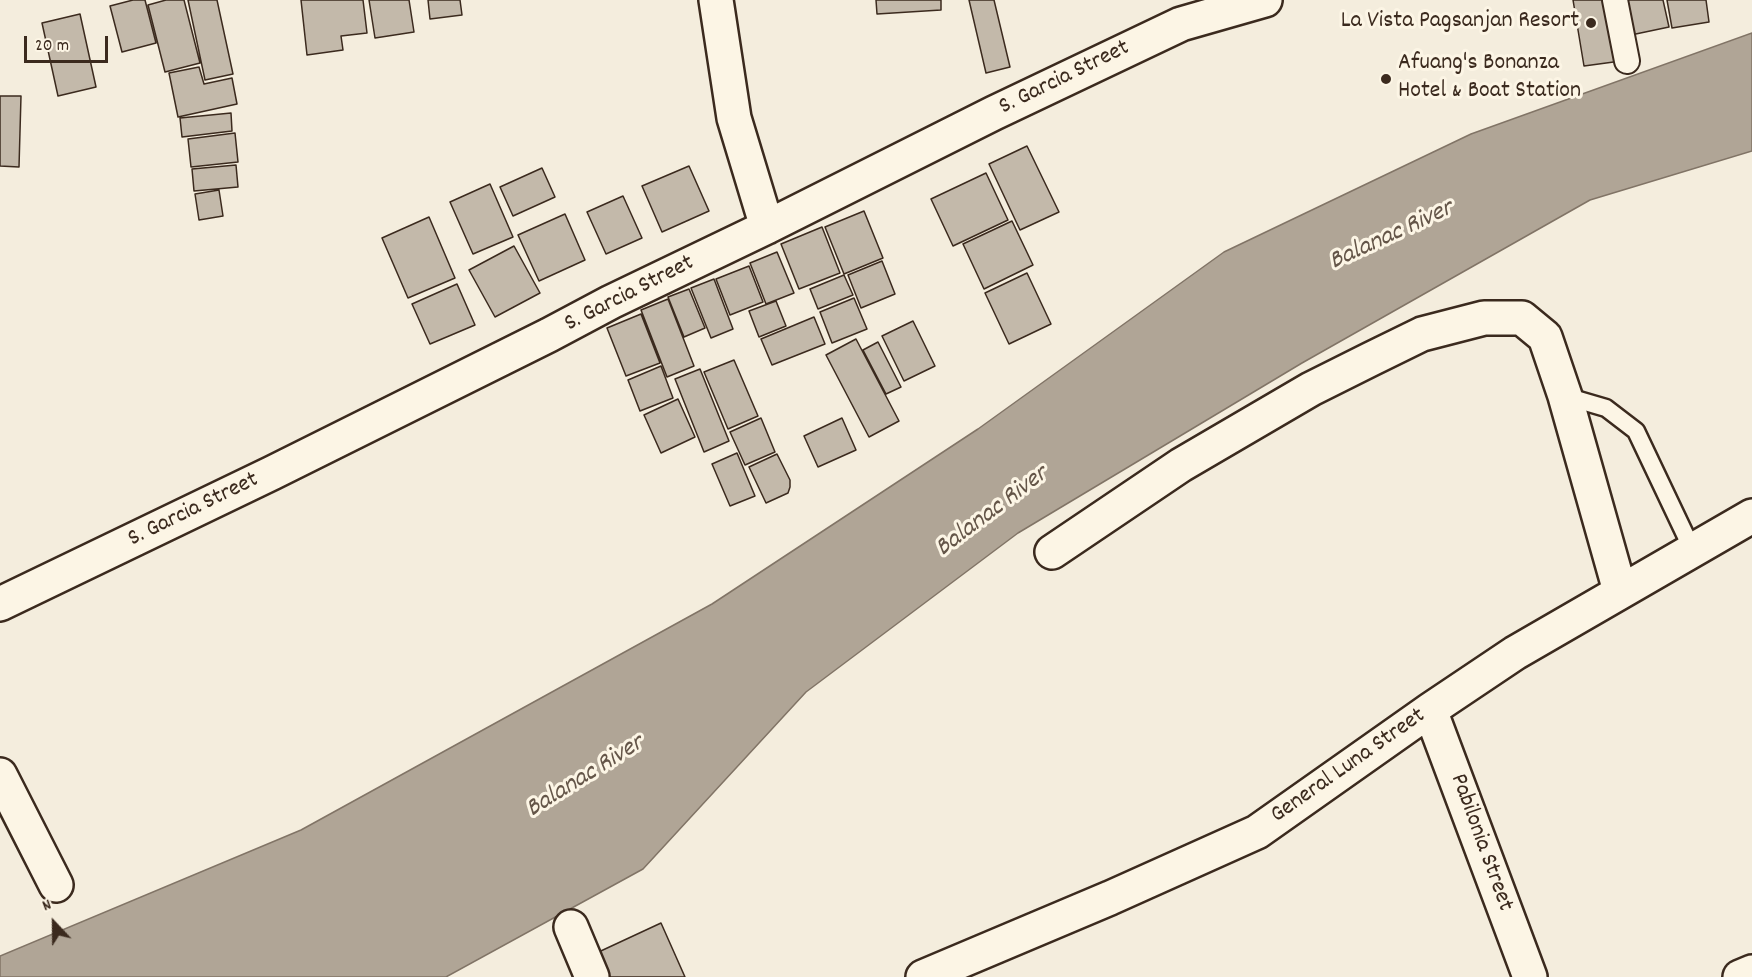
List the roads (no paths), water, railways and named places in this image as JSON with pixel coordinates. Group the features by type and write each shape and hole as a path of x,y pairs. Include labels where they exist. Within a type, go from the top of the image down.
{"street":[{"path":"716,0 734,118 767,227"},
{"name":"S. Garcia Street","path":"0,604 293,463 611,302 994,113 1181,24 1265,0"},
{"path":"1615,0 1627,61"},
{"path":"1052,552 1181,465 1311,389 1422,334 1484,318 1522,318 1545,337 1565,396 1620,591"},
{"name":"General Luna Street","path":"924,977 1110,898 1257,832 1515,652 1752,516"},
{"name":"Pabilonia Street","path":"1430,710 1530,977"},
{"path":"0,774 56,885"},
{"path":"571,927 592,977"},
{"path":"1740,977 1752,972"}],"lane":[{"path":"1565,396 1606,408 1636,431 1692,549"}],"water":[{"name":"Balanac River","path":"1752,33 1752,151 1590,200 1302,363 1018,533 806,692 643,869 446,977 0,977 0,956 301,830 712,604 978,429 1224,252 1471,134"}],"place":[{"name":"La Vista Pagsanjan Resort","path":"1591,23"},
{"name":"Afuang's Bonanza Hotel & Boat Station","path":"1386,79"}]}
